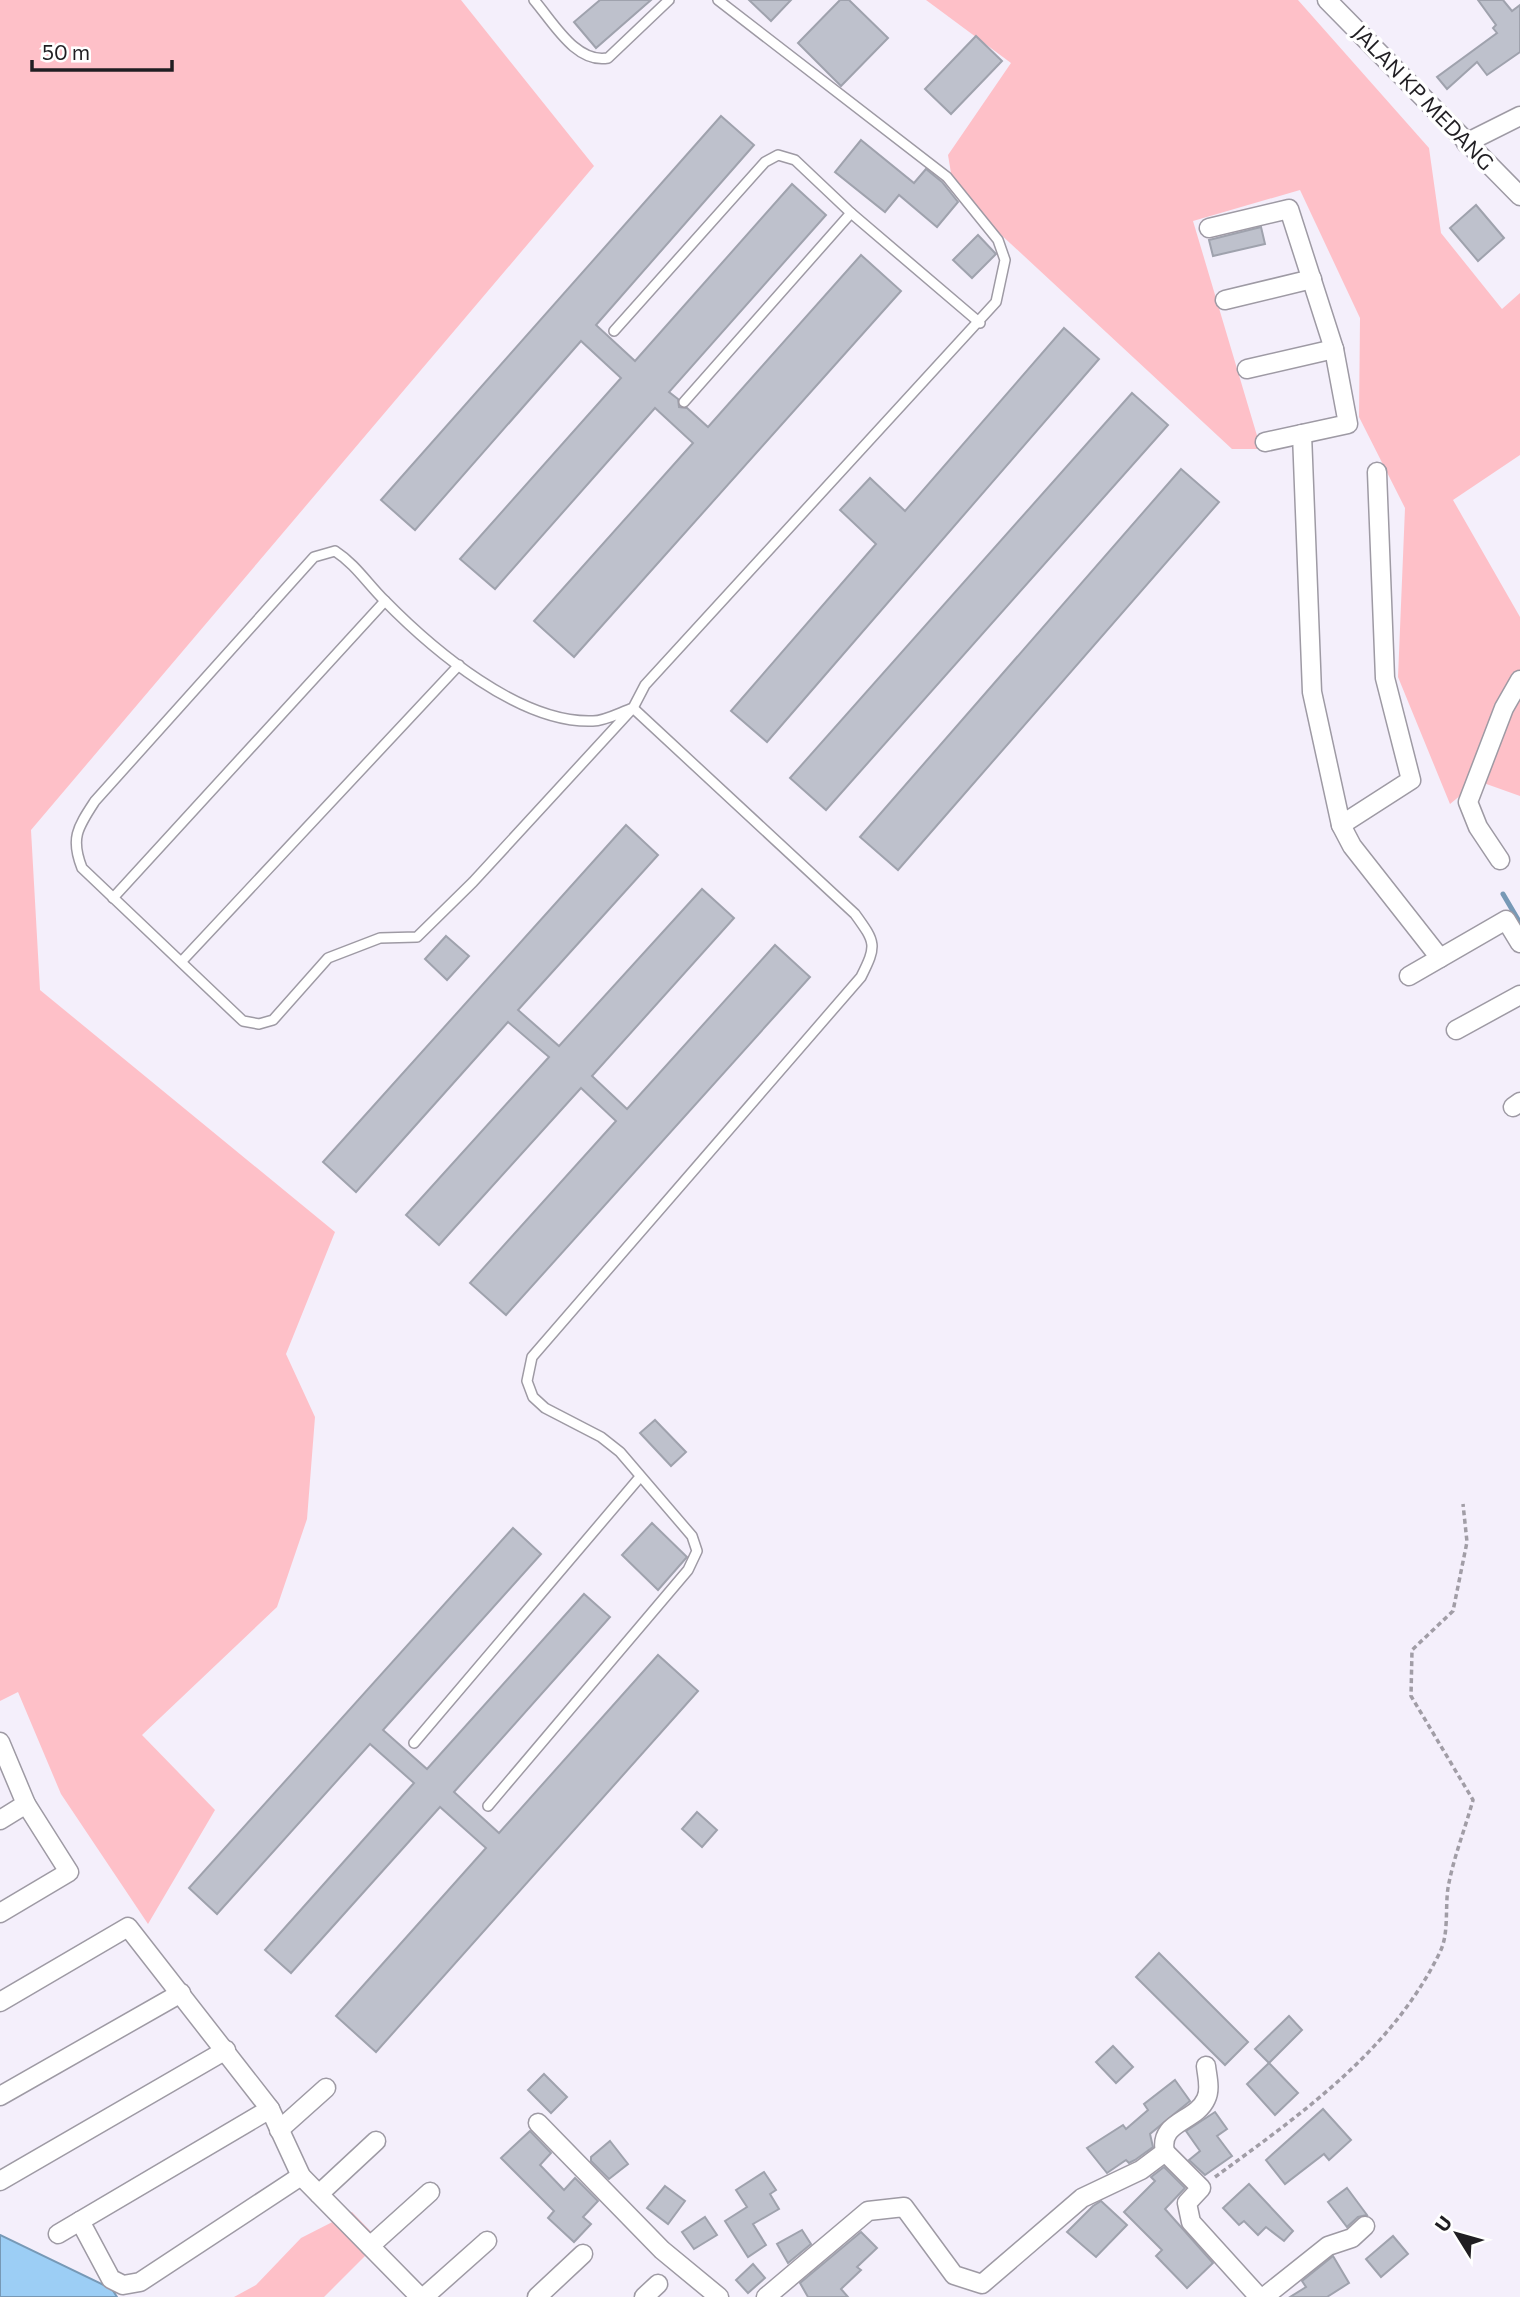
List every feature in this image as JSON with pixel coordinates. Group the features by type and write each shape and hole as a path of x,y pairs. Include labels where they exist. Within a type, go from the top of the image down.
{"street":[{"name":"JALAN KP MEDANG","path":"1327,0 1520,196"},
{"path":"1466,143 1520,116"},
{"path":"1209,228 1289,209 1334,349 1348,424 1265,442"},
{"path":"1225,300 1312,279"},
{"path":"1247,369 1334,349"},
{"path":"1302,434 1312,692 1341,825 1352,846 1440,958"},
{"path":"1341,825 1411,779 1385,678 1377,472"},
{"path":"1500,860 1478,827 1468,802 1504,708 1520,680"},
{"path":"1409,975 1506,920 1520,943"},
{"path":"1456,1030 1520,995"},
{"path":"0,1742 26,1804 69,1872 0,1913"},
{"path":"0,1820 26,1804"},
{"path":"0,2002 128,1927 270,2109 301,2176 422,2297 487,2241"},
{"path":"0,2096 181,1993"},
{"path":"0,2181 226,2050"},
{"path":"1206,2066 1206,2102 1167,2131 1163,2142 1165,2152 1200,2188 1187,2203 1191,2222 1261,2297 1328,2246 1352,2238 1365,2226"},
{"path":"279,2130 326,2088"},
{"path":"58,2234 270,2109"},
{"path":"538,2123 662,2250 719,2297"},
{"path":"319,2194 376,2141"},
{"path":"766,2297 868,2211 904,2207 954,2275 982,2284 1082,2198 1141,2170 1165,2152"},
{"path":"80,2221 111,2279 123,2285 139,2283 301,2176"},
{"path":"370,2246 430,2192"},
{"path":"537,2297 583,2254"},
{"path":"644,2297 658,2284"}],"lane":[{"path":"534,0 581,54 595,60 608,58 669,0"},
{"path":"633,708 595,721 561,719 531,710 459,665 385,601 349,560 335,551 314,557 95,801 79,826 74,849 82,868 243,1020 259,1024 273,1020 328,958 380,938 417,937 473,882 633,708 645,685 980,323 996,302 1005,260 998,240 947,177 718,0"},
{"path":"614,331 765,162 778,155 795,160 980,323"},
{"path":"684,402 851,212"},
{"path":"113,898 385,601"},
{"path":"182,961 459,665"},
{"path":"488,1806 688,1570 697,1551 692,1536 620,1452 601,1437 545,1408 533,1396 527,1381 532,1357 861,977 871,957 872,938 855,914 633,708"},
{"path":"414,1743 640,1477"}],"path":[{"path":"1200,2188 1316,2102 1364,2059 1411,1999 1442,1950 1448,1888 1473,1800 1411,1696 1412,1650 1453,1611 1467,1542 1463,1504"}],"shaded area":[{"path":"0,0 461,0 594,166 31,830 40,990 335,1232 286,1354 315,1417 307,1519 277,1607 142,1735 215,1810 148,1924 61,1794 18,1692 0,1701"},
{"path":"926,0 1298,0 1429,148 1441,233 1502,309 1520,293 1520,455 1453,500 1520,617 1520,796 1478,781 1450,804 1398,677 1405,508 1359,417 1360,318 1300,190 1193,221 1261,449 1232,449 954,191 948,155 1011,63"},
{"path":"352,2212 380,2241 324,2297 234,2297 256,2285 301,2238"}],"water":[{"path":"0,2235 112,2289 117,2297 0,2297"}],"building":[{"path":"600,0 651,0 596,48 574,22"},
{"path":"749,0 791,0 771,21"},
{"path":"840,0 849,0 888,38 841,86 798,43"},
{"path":"1478,0 1503,0 1512,11 1520,5 1520,52 1487,75 1477,62 1447,89 1437,77 1497,33 1493,28 1496,25"},
{"path":"976,36 1002,61 951,114 925,89"},
{"path":"721,116 754,145 596,325 635,361 792,184 826,215 669,392 678,399 679,407 687,408 708,427 861,255 901,291 574,657 534,621 693,443 655,408 495,589 460,559 621,378 581,341 415,530 381,500"},
{"path":"861,140 914,183 926,169 942,182 958,202 937,227 899,195 885,212 835,172"},
{"path":"1476,205 1504,238 1478,261 1450,228"},
{"path":"1261,227 1265,244 1213,256 1209,240"},
{"path":"978,235 996,254 972,278 953,260"},
{"path":"1064,328 1099,359 767,742 731,711 876,544 840,510 870,478 905,511"},
{"path":"1132,393 1168,425 826,810 790,778"},
{"path":"1181,469 1219,502 898,870 860,837"},
{"path":"626,825 658,855 518,1010 559,1046 702,889 734,918 592,1076 627,1109 775,945 810,977 506,1315 470,1283 616,1121 581,1088 439,1245 406,1215 549,1057 508,1022 356,1192 323,1162"},
{"path":"446,936 469,956 447,980 425,959"},
{"path":"655,1420 686,1452 671,1466 640,1433"},
{"path":"652,1523 687,1557 658,1590 622,1555"},
{"path":"513,1528 541,1554 383,1730 427,1769 584,1594 610,1617 454,1792 499,1833 658,1655 698,1691 376,2052 336,2016 486,1848 440,1807 291,1973 265,1950 414,1783 370,1744 217,1914 189,1888"},
{"path":"697,1812 717,1830 702,1847 682,1829"},
{"path":"1159,1953 1248,2042 1225,2065 1136,1977"},
{"path":"1289,2016 1302,2030 1269,2063 1255,2049"},
{"path":"1113,2046 1133,2067 1116,2083 1096,2062"},
{"path":"1269,2063 1298,2093 1275,2115 1247,2084"},
{"path":"544,2074 567,2097 551,2113 528,2090"},
{"path":"1175,2080 1190,2101 1150,2134 1153,2147 1135,2160 1129,2163 1126,2160 1107,2173 1087,2148 1123,2125 1126,2129 1148,2110 1144,2104"},
{"path":"1323,2109 1351,2140 1329,2160 1324,2154 1285,2184 1266,2160"},
{"path":"1215,2112 1227,2129 1217,2136 1232,2156 1205,2175 1189,2160 1200,2151 1186,2131"},
{"path":"530,2131 551,2153 540,2165 564,2190 575,2178 598,2201 583,2217 591,2224 574,2242 548,2218 554,2211 501,2158"},
{"path":"610,2141 628,2164 609,2179 591,2161 591,2157"},
{"path":"1164,2167 1185,2188 1165,2209 1213,2263 1187,2288 1156,2256 1162,2250 1124,2212 1155,2181 1151,2177"},
{"path":"764,2172 776,2190 770,2194 779,2209 753,2224 766,2245 748,2257 725,2221 747,2207 736,2190"},
{"path":"1249,2184 1293,2231 1284,2241 1266,2227 1258,2235 1244,2221 1239,2225 1223,2208"},
{"path":"665,2186 685,2201 668,2224 647,2208"},
{"path":"1347,2188 1367,2215 1358,2217 1347,2227 1328,2202"},
{"path":"1101,2201 1127,2225 1096,2257 1067,2232"},
{"path":"705,2217 717,2235 694,2249 682,2232"},
{"path":"802,2230 811,2244 788,2263 777,2244"},
{"path":"861,2232 877,2248 857,2267 861,2270 841,2289 848,2297 808,2297 800,2283"},
{"path":"1393,2236 1408,2254 1381,2277 1366,2259"},
{"path":"1333,2256 1349,2283 1327,2297 1290,2297 1306,2287 1302,2281"},
{"path":"753,2264 765,2278 748,2293 736,2280"}],"waterway":[{"path":"1503,894 1520,923"}]}
